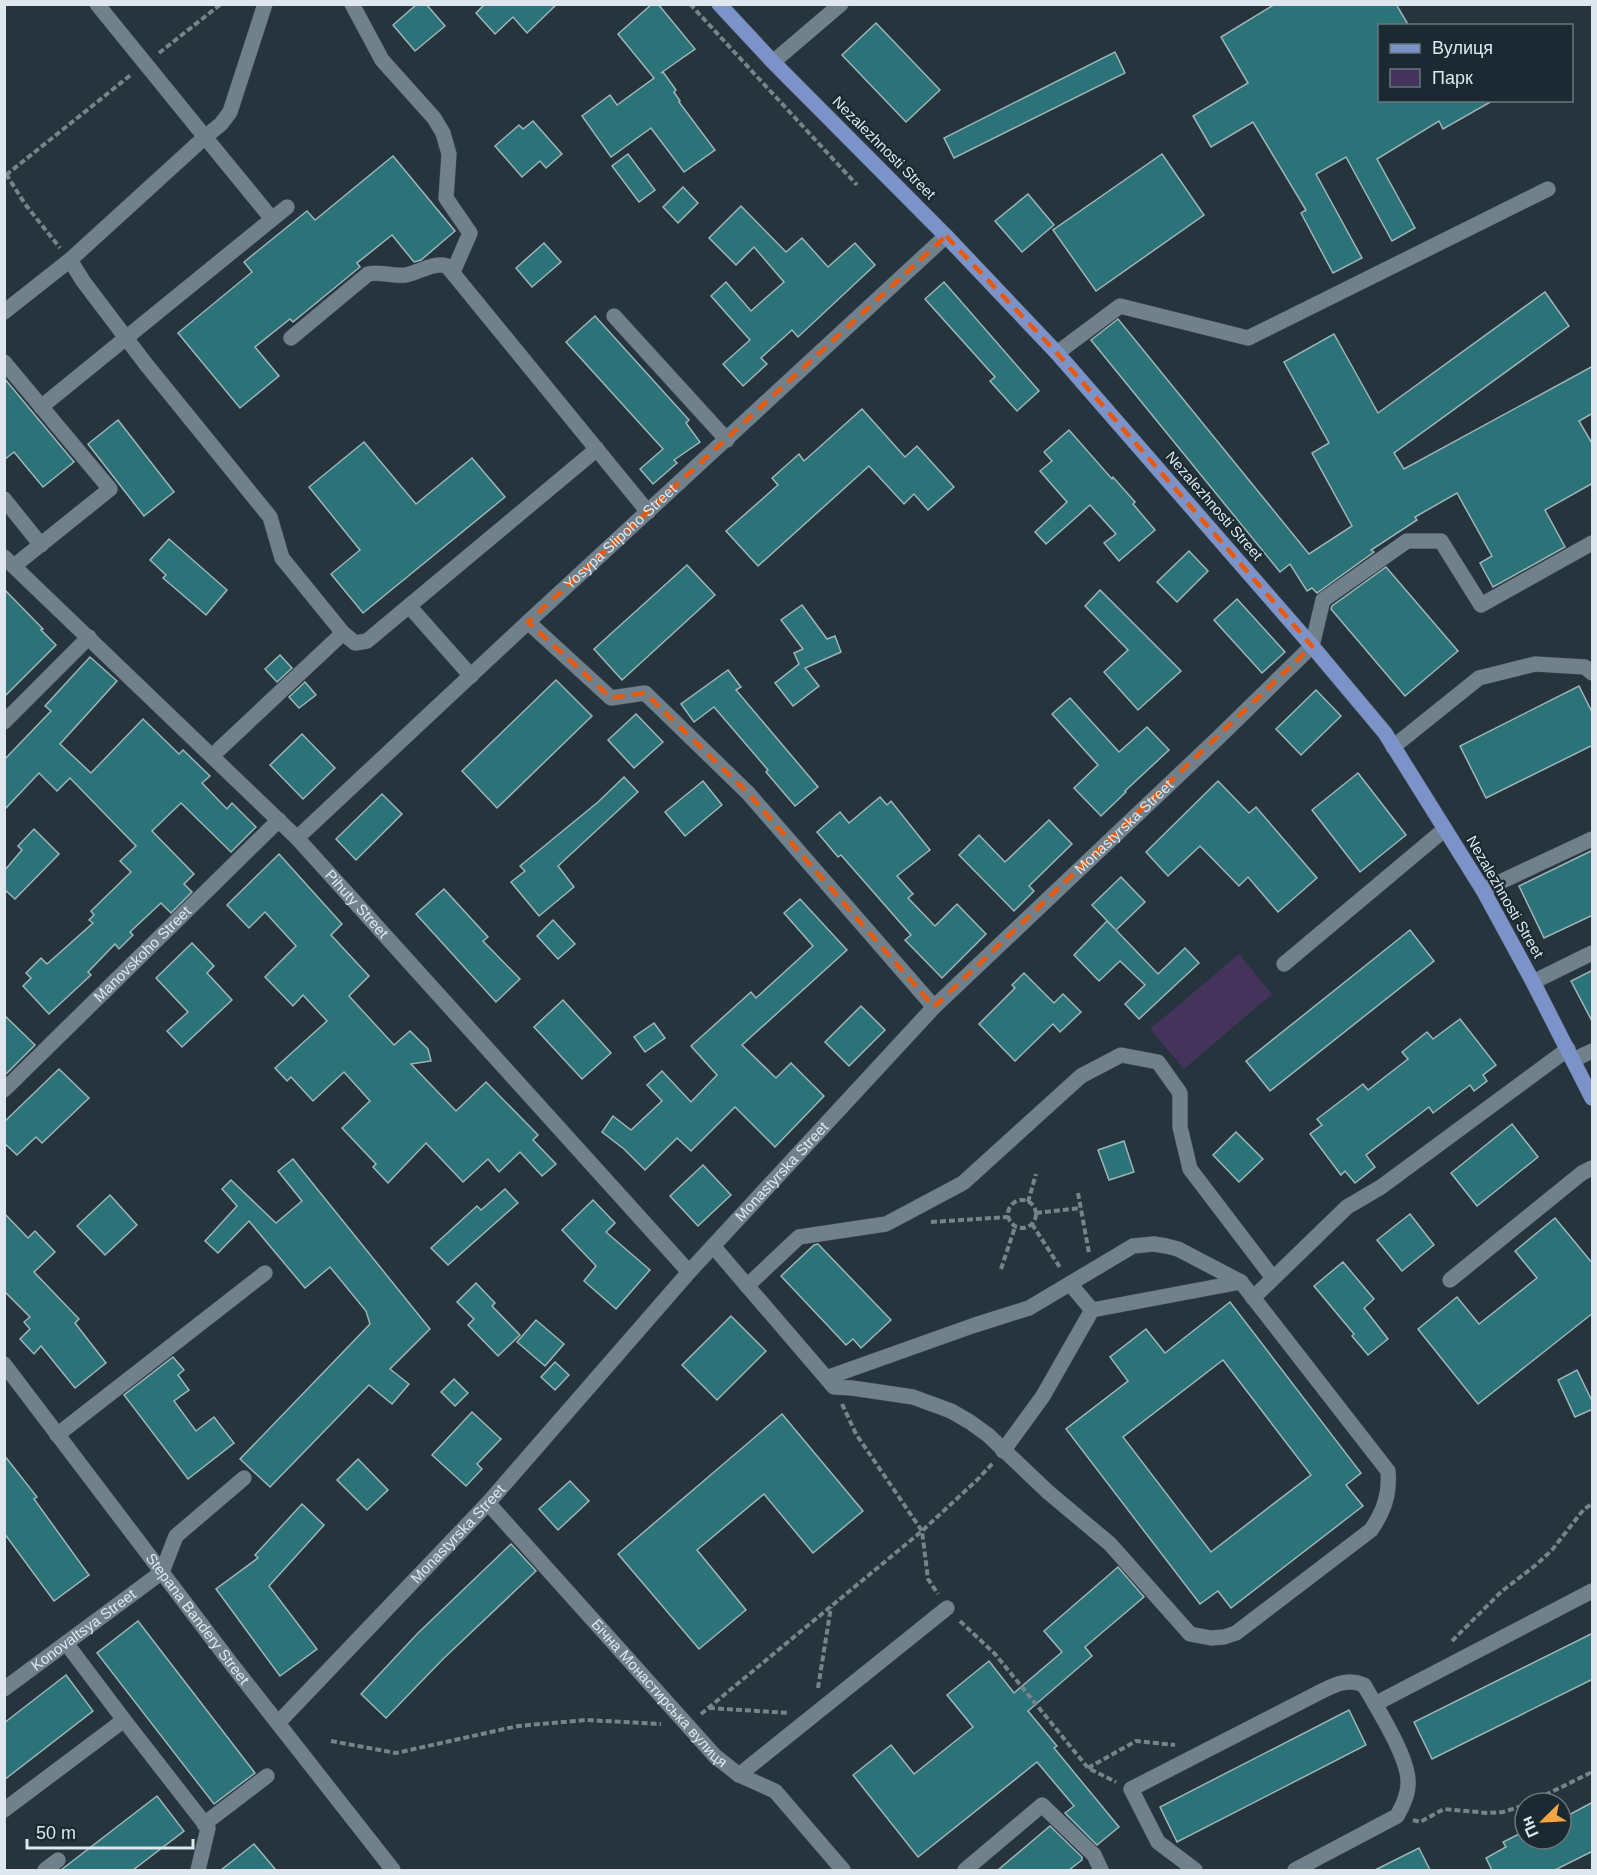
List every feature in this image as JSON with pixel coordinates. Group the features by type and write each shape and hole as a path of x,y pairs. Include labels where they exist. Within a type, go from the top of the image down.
{"main road":[{"name":"Nezalezhnosti Street","path":"719,4 1057,353 1385,733 1483,890 1593,1098"}],"street":[{"path":"97,4 272,219"},
{"path":"4,312 70,260 221,124 230,112 265,4"},
{"path":"352,4 382,60 434,118 446,140 448,154 446,198 470,233 453,272"},
{"path":"773,62 841,4"},
{"path":"1057,353 1120,306 1248,338 1548,189"},
{"path":"41,406 287,207"},
{"name":"Yosypa Slipoho Street","path":"297,838 946,236"},
{"path":"70,260 126,338 270,517 282,558 343,633 355,643 362,644 597,449"},
{"path":"291,338 368,274 378,272 404,275 441,265 447,266 648,512"},
{"path":"614,316 727,440"},
{"path":"4,362 110,489 40,545 9,562"},
{"path":"4,500 40,545"},
{"path":"1312,646 1323,600 1407,542 1441,541 1481,605 1593,543"},
{"name":"Pihuty Street","path":"9,562 297,838 689,1272"},
{"path":"409,606 471,676"},
{"path":"528,622 611,698 645,693 748,794 934,1007"},
{"path":"212,756 343,633"},
{"path":"4,722 89,637"},
{"name":"Monastyrska Street","path":"279,1723 488,1503 689,1272 934,1007 1211,745 1312,646"},
{"path":"1393,747 1479,678 1535,664 1585,667 1593,673"},
{"name":"Manovskoho Street","path":"4,1090 279,820"},
{"path":"1284,964 1445,829"},
{"path":"1483,890 1593,839"},
{"path":"1533,982 1593,952"},
{"path":"1253,1298 1347,1207 1381,1187 1571,1055 1593,1051"},
{"path":"747,1286 798,1237 886,1224 963,1183 1082,1076 1121,1055 1158,1062 1180,1093 1180,1127 1190,1169 1272,1278"},
{"path":"1450,1280 1582,1173 1593,1168"},
{"path":"713,1246 747,1286 826,1378 834,1387 913,1397 942,1407 970,1422 1110,1544 1190,1634 1211,1638 1236,1633 1371,1530 1386,1503 1388,1471 1241,1282 1178,1249 1154,1244 1133,1246 1029,1308 826,1378"},
{"path":"57,1435 265,1273"},
{"path":"1003,1451 1043,1396 1092,1310 1241,1282"},
{"path":"1071,1285 1092,1310"},
{"name":"Stepana Bandery Street","path":"4,1364 393,1870"},
{"path":"162,1572 176,1536 244,1478"},
{"name":"Бічна Монастирська вулиця","path":"488,1503 715,1756 739,1775 775,1791 843,1870"},
{"name":"Konovaltsya Street","path":"4,1689 162,1572"},
{"path":"1375,1704 1593,1591"},
{"path":"739,1775 947,1608"},
{"path":"66,1643 208,1828 199,1865 187,1870"},
{"path":"1195,1870 1158,1842 1131,1789 1341,1682 1349,1681 1364,1685 1407,1769 1408,1790 1396,1816 1295,1870"},
{"path":"4,1810 124,1720"},
{"path":"204,1824 267,1776"},
{"path":"965,1870 1041,1805 1094,1855 1101,1870"},
{"path":"45,1870 58,1860"}],"path":[{"path":"70,260 25,204 5,174 221,4"},
{"path":"690,4 857,185"},
{"path":"1028,1202 1036,1174"},
{"path":"1078,1193 1092,1272"},
{"path":"1021,1200 1028,1202 1036,1213 1032,1224 1027,1228 1015,1227 1008,1217 1010,1206 1021,1200"},
{"path":"1036,1213 1081,1208"},
{"path":"922,1222 1008,1217"},
{"path":"1032,1224 1071,1285"},
{"path":"1001,1269 1015,1227"},
{"path":"331,1741 396,1753 518,1726 586,1720 688,1725 926,1527 977,1480 1003,1451"},
{"path":"1448,1646 1502,1591 1552,1550 1584,1509 1593,1504"},
{"path":"708,1707 814,1715 831,1606"},
{"path":"1088,1768 1136,1741 1177,1745"},
{"path":"1554,1791 1593,1772"},
{"path":"1396,1816 1420,1821 1444,1809 1488,1813 1513,1809"}],"highlighted area":[{"path":"946,236 1057,353 1312,646 934,1007 748,793 645,693 611,698 528,622"}],"green space":[{"path":"1239,954 1272,994 1184,1069 1150,1029"}],"building":[{"path":"417,4 426,4 445,26 415,51 393,25"},
{"path":"485,4 557,4 527,33 513,17 495,34 476,13"},
{"path":"652,4 658,4 695,49 661,73 663,72 676,90 674,92 679,102 715,150 684,172 651,128 611,157 582,116 610,95 617,105 654,78 618,34"},
{"path":"1275,4 1396,4 1408,24 1378,24 1378,102 1490,102 1443,129 1439,121 1377,159 1415,228 1392,241 1346,157 1316,174 1362,258 1333,273 1301,213 1306,210 1253,122 1211,147 1193,116 1248,83 1221,37"},
{"path":"876,23 940,90 906,122 842,55"},
{"path":"1115,52 1125,73 954,158 944,138"},
{"path":"533,121 562,154 546,168 540,161 522,177 495,146 519,125 523,129"},
{"path":"628,154 655,190 639,202 612,166"},
{"path":"1162,154 1204,215 1096,291 1053,230"},
{"path":"393,156 455,231 421,260 414,262 392,235 357,263 360,267 293,322 290,319 255,347 279,376 240,408 178,333 252,272 244,262 307,211 315,220"},
{"path":"683,187 698,203 678,223 663,207"},
{"path":"1028,194 1054,225 1022,252 995,221"},
{"path":"741,206 786,252 802,238 828,267 855,243 875,265 798,337 792,330 761,358 767,364 743,386 723,364 750,340 711,296 726,282 751,311 784,282 754,247 736,265 709,238"},
{"path":"544,243 561,262 532,287 516,268"},
{"path":"944,282 1039,391 1017,411 990,381 995,377 925,299"},
{"path":"1545,292 1569,326 1394,453 1404,469 1593,366 1593,413 1579,421 1593,445 1593,483 1545,510 1565,547 1493,587 1480,563 1492,556 1457,493 1415,517 1417,520 1371,550 1374,552 1317,593 1312,588 1307,591 1290,564 1280,572 1091,340 1118,319 1309,554 1352,526 1312,453 1329,443 1284,362 1334,334 1378,413"},
{"path":"595,316 689,420 686,423 700,442 674,460 677,463 653,484 640,469 663,449 566,342"},
{"path":"4,378 74,462 43,487 14,452 4,460"},
{"path":"862,409 905,457 917,446 954,487 928,510 914,494 904,504 869,466 758,566 726,531 778,485 772,478 799,454 804,461"},
{"path":"118,420 174,492 144,516 88,444"},
{"path":"1069,430 1135,502 1133,504 1155,530 1119,561 1104,543 1116,534 1090,505 1046,544 1035,532 1067,502 1040,471 1052,461 1044,452"},
{"path":"364,442 416,504 472,458 505,497 363,613 331,574 360,550 309,487"},
{"path":"169,539 227,590 206,615 163,578 166,575 150,560"},
{"path":"1189,551 1208,571 1177,602 1157,582"},
{"path":"687,565 715,595 622,680 594,649"},
{"path":"1386,567 1458,651 1405,696 1331,609"},
{"path":"4,589 56,645 4,697"},
{"path":"1100,590 1181,671 1138,710 1104,672 1128,650 1085,606"},
{"path":"1237,599 1285,652 1262,673 1214,620"},
{"path":"802,605 827,639 835,636 841,652 805,668 819,686 793,706 775,683 799,664 794,653 803,649 781,620"},
{"path":"280,655 292,668 277,682 265,669"},
{"path":"90,657 117,681 60,744 91,773 143,719 179,754 183,750 210,776 202,783 227,809 232,803 256,827 231,852 181,803 152,831 194,874 184,884 192,892 171,913 161,903 130,932 133,935 119,949 115,944 88,972 91,975 49,1014 23,986 31,978 26,973 41,958 47,964 93,923 89,920 94,915 91,911 131,872 120,861 136,846 70,778 57,791 39,773 4,810 4,760 51,711 45,706"},
{"path":"728,670 741,687 736,690 818,787 795,806 766,772 768,770 714,707 694,722 681,704"},
{"path":"556,680 592,716 497,808 462,771"},
{"path":"305,682 316,695 299,708 289,697"},
{"path":"1579,686 1593,714 1593,745 1486,798 1460,746"},
{"path":"1316,690 1341,716 1301,755 1276,729"},
{"path":"1070,698 1119,752 1147,727 1169,750 1101,816 1074,788 1098,765 1052,714"},
{"path":"636,714 663,742 634,768 608,740"},
{"path":"302,734 335,768 303,799 270,765"},
{"path":"1358,773 1406,835 1360,872 1312,810"},
{"path":"624,777 638,792 558,866 574,887 539,916 511,882 525,871 520,866 598,802"},
{"path":"703,781 722,805 685,836 665,812"},
{"path":"1218,781 1249,813 1256,807 1317,878 1278,912 1248,877 1239,886 1200,846 1168,876 1146,852"},
{"path":"382,794 402,814 356,860 336,839"},
{"path":"880,797 887,805 891,801 930,850 897,876 913,894 908,898 935,926 957,904 986,934 942,978 905,940 911,935 841,855 838,857 817,832 840,812 849,823"},
{"path":"1049,820 1072,844 1029,886 1034,891 1014,911 959,855 979,835 1005,862"},
{"path":"34,829 59,854 15,899 4,889 4,871 22,850 18,846"},
{"path":"1593,850 1593,915 1544,938 1519,886"},
{"path":"279,854 342,924 331,935 369,976 349,996 394,1045 410,1031 428,1049 431,1061 411,1064 456,1111 486,1082 538,1135 533,1140 556,1164 542,1176 520,1152 499,1172 488,1159 463,1182 426,1143 388,1183 373,1167 376,1164 342,1128 370,1101 344,1072 313,1101 291,1077 287,1081 275,1068 327,1021 303,995 293,1006 265,977 296,946 265,912 249,928 227,905"},
{"path":"1121,877 1145,902 1116,930 1158,974 1185,948 1199,963 1139,1019 1125,1004 1145,985 1120,961 1099,981 1074,955 1107,921 1115,929 1092,905"},
{"path":"444,889 488,937 483,941 520,979 496,1002 416,914"},
{"path":"800,899 847,950 742,1045 776,1078 791,1063 824,1096 775,1147 735,1107 691,1151 677,1138 645,1170 624,1149 602,1132 613,1116 631,1130 662,1101 647,1085 662,1071 691,1102 717,1075 691,1046 751,992 756,998 813,946 784,913"},
{"path":"553,920 575,944 558,959 537,936"},
{"path":"1410,930 1434,961 1270,1091 1246,1061"},
{"path":"192,943 214,966 207,973 232,1000 182,1047 167,1031 188,1012 156,978"},
{"path":"1593,970 1593,1023 1571,981"},
{"path":"1024,973 1054,1003 1063,994 1081,1012 1060,1032 1053,1024 1015,1061 979,1024 1015,988 1012,985"},
{"path":"563,1000 611,1053 582,1079 534,1027"},
{"path":"861,1006 885,1030 849,1066 825,1042"},
{"path":"4,1015 35,1045 4,1076"},
{"path":"1460,1019 1496,1065 1483,1075 1487,1081 1474,1091 1470,1085 1433,1113 1429,1107 1366,1155 1375,1167 1355,1183 1345,1171 1341,1175 1310,1134 1322,1125 1317,1119 1363,1084 1368,1090 1408,1059 1402,1052 1427,1032 1433,1039"},
{"path":"654,1023 665,1038 645,1052 634,1037"},
{"path":"59,1069 89,1098 42,1143 36,1137 17,1155 4,1143 4,1122"},
{"path":"1512,1124 1538,1157 1477,1206 1451,1173"},
{"path":"1236,1132 1263,1159 1239,1182 1213,1155"},
{"path":"1124,1141 1134,1172 1109,1180 1098,1150"},
{"path":"293,1159 430,1329 390,1369 409,1384 392,1404 369,1385 270,1487 240,1459 370,1324 366,1311 330,1267 305,1288 249,1221 218,1253 205,1241 237,1206 222,1189 231,1180 276,1223 302,1201 278,1171"},
{"path":"703,1165 731,1195 698,1226 670,1196"},
{"path":"505,1189 518,1203 448,1265 431,1248 477,1206 481,1210"},
{"path":"110,1195 137,1225 105,1255 77,1226"},
{"path":"593,1200 615,1223 606,1232 650,1270 616,1309 584,1281 596,1266 562,1230"},
{"path":"4,1213 28,1238 35,1231 55,1252 34,1272 79,1319 75,1323 106,1363 75,1388 41,1346 34,1354 20,1339 30,1329 24,1322 30,1317 4,1291"},
{"path":"1410,1214 1434,1245 1402,1271 1377,1240"},
{"path":"1555,1218 1593,1264 1593,1313 1478,1404 1418,1329 1457,1297 1479,1324 1537,1278 1515,1251"},
{"path":"818,1244 891,1320 861,1348 853,1339 846,1345 781,1276 814,1245"},
{"path":"1343,1262 1374,1299 1364,1308 1388,1339 1368,1355 1352,1336 1354,1334 1314,1286"},
{"path":"476,1283 495,1303 492,1306 520,1335 498,1356 468,1325 474,1319 457,1302"},
{"path":"1230,1302 1361,1473 1346,1485 1363,1506 1231,1608 1218,1591 1200,1604 1066,1429 1128,1381 1110,1357 1146,1329 1165,1353","holes":["1223,1360 1311,1475 1211,1552 1123,1437"]},
{"path":"731,1316 766,1351 717,1400 682,1365"},
{"path":"536,1320 564,1344 545,1366 517,1342"},
{"path":"173,1357 184,1370 178,1375 189,1390 174,1401 196,1431 214,1417 234,1443 188,1479 124,1395"},
{"path":"555,1362 569,1375 555,1390 541,1377"},
{"path":"1577,1370 1593,1403 1593,1409 1575,1417 1558,1380"},
{"path":"454,1379 468,1393 455,1406 441,1392"},
{"path":"472,1412 501,1439 477,1464 482,1469 466,1486 432,1455"},
{"path":"782,1414 863,1511 813,1553 764,1494 697,1550 746,1610 699,1649 618,1554"},
{"path":"4,1455 37,1497 34,1499 89,1575 54,1601 4,1533"},
{"path":"358,1459 388,1490 367,1510 337,1480"},
{"path":"570,1481 589,1501 558,1530 539,1509"},
{"path":"302,1504 324,1525 269,1586 317,1649 280,1676 216,1589 258,1558 255,1555"},
{"path":"511,1544 536,1571 443,1659 386,1718 361,1694 418,1633"},
{"path":"1118,1567 1144,1597 1085,1647 1092,1656 1028,1711 1057,1746 1054,1748 1119,1827 1097,1845 1065,1813 1074,1806 1037,1762 918,1857 853,1775 891,1745 914,1774 973,1727 947,1695 989,1661 1014,1693 1062,1652 1044,1631"},
{"path":"138,1621 255,1773 214,1804 97,1653"},
{"path":"1593,1633 1593,1679 1432,1759 1414,1722"},
{"path":"66,1675 93,1711 4,1780 4,1723"},
{"path":"1349,1710 1366,1745 1177,1842 1160,1807"},
{"path":"157,1796 184,1831 133,1870 61,1870"},
{"path":"1593,1802 1593,1851 1555,1870 1492,1870 1486,1858 1506,1847 1503,1842 1513,1837 1513,1851 1573,1851 1573,1813"},
{"path":"1050,1826 1082,1857 1082,1860 1069,1870 998,1870"},
{"path":"254,1844 276,1870 221,1870"},
{"path":"1419,1848 1430,1870 1375,1870"}]}
